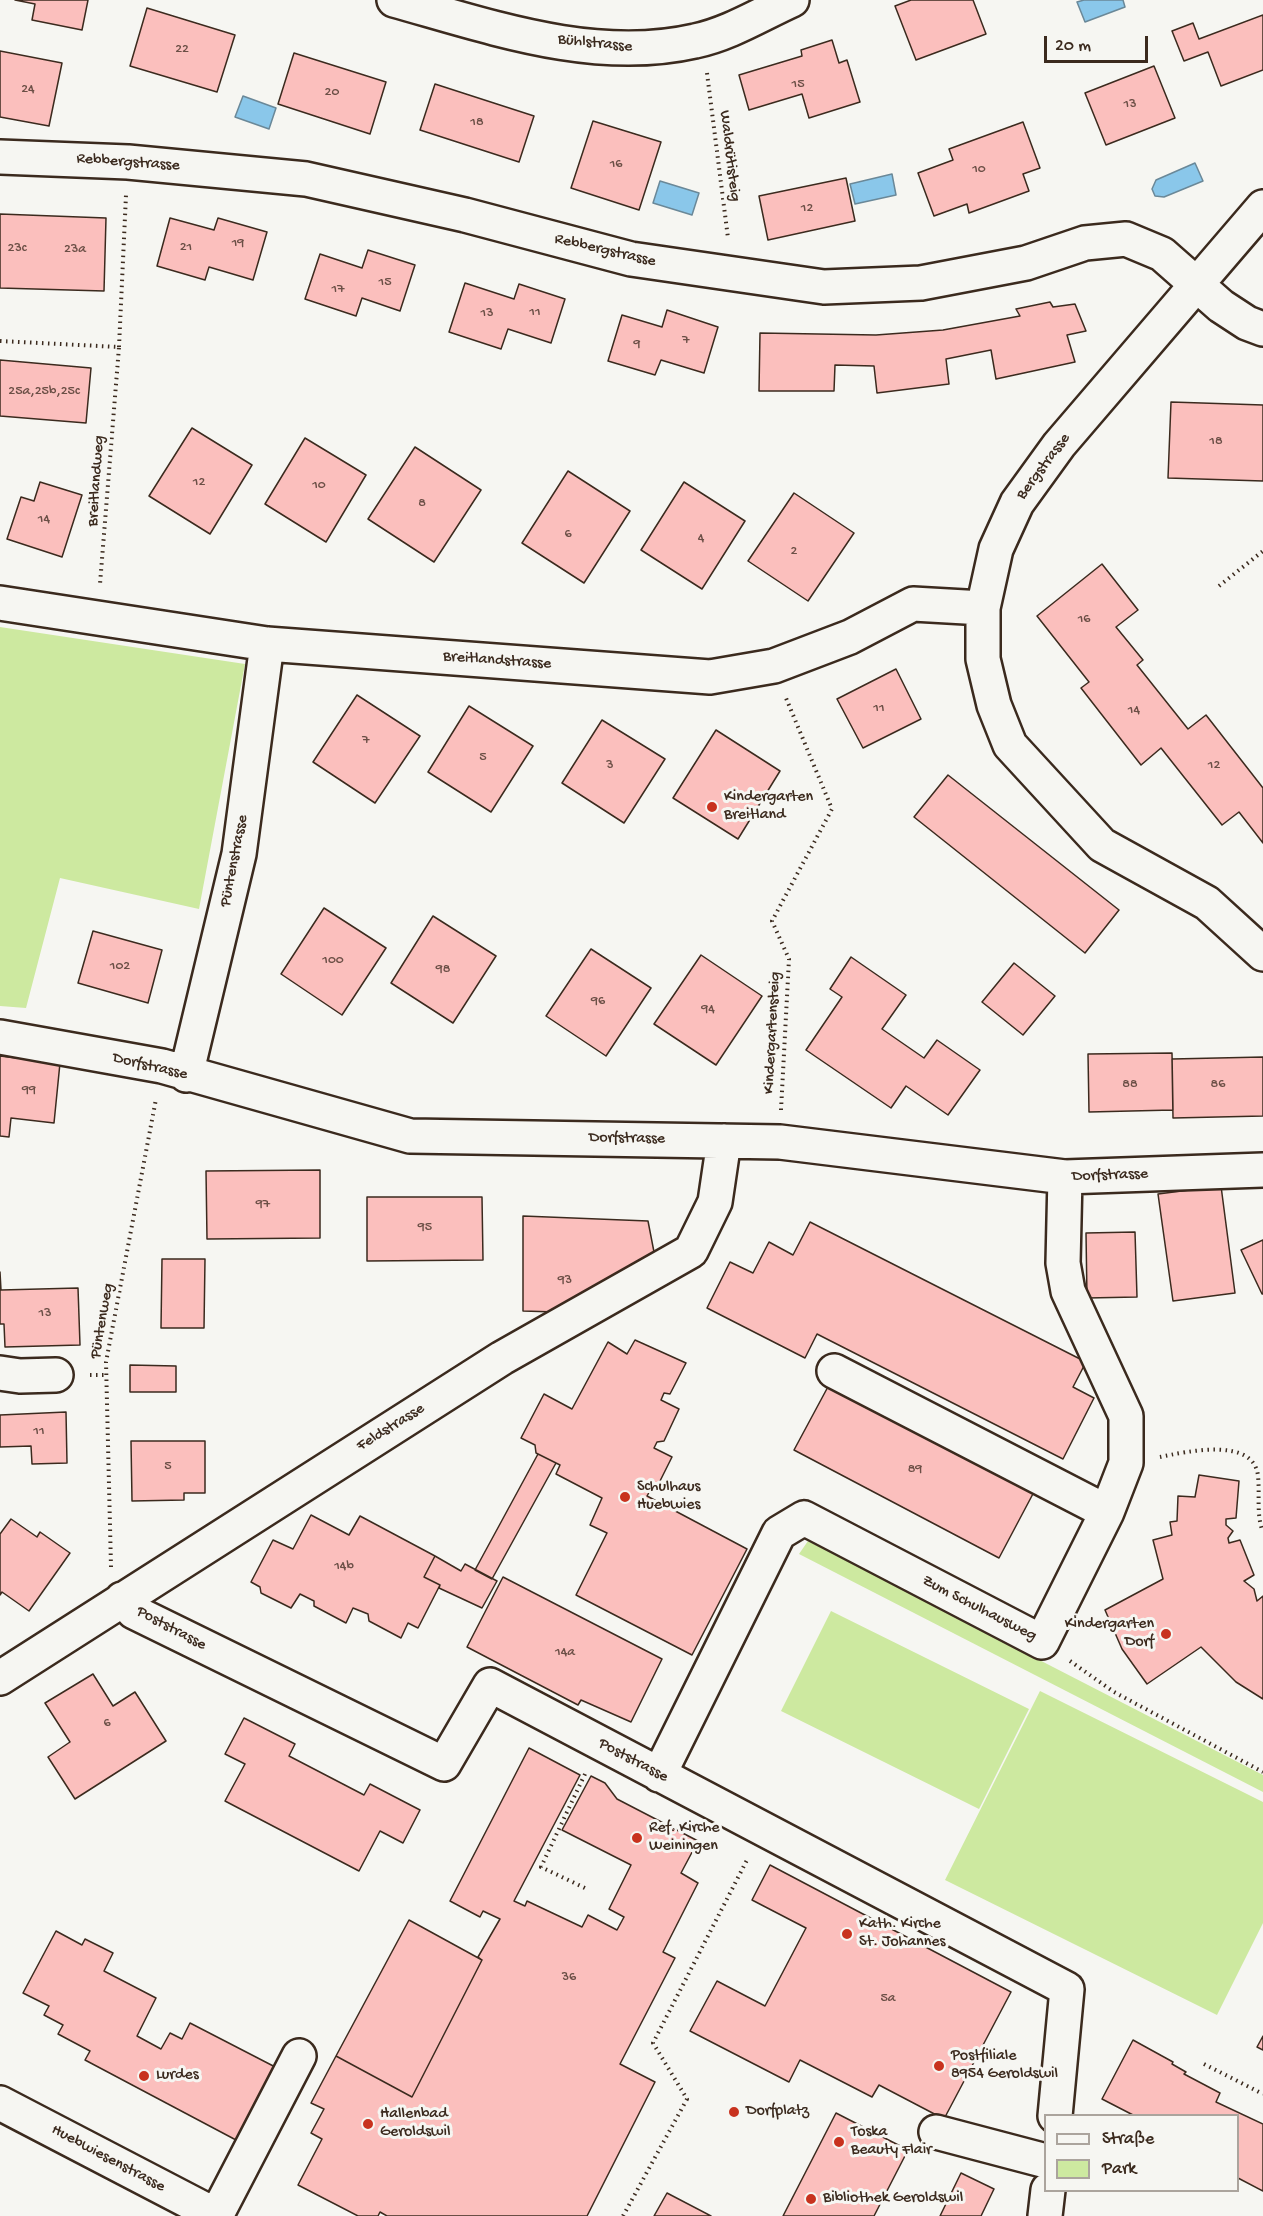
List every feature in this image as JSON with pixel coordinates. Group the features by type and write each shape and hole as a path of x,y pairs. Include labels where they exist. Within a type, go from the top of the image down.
{"street":[{"name":"Bühlstrasse","path":"394,0 527,36 615,49 661,48 698,41 792,0"},
{"name":"Rebbergstrasse","path":"0,157 128,162 306,179 465,215 631,259 733,276 824,287 921,283 1026,263 1085,243 1126,239 1162,254 1221,306 1247,323 1263,329"},
{"name":"Bergstrasse","path":"1263,207 1059,445 1027,488 996,549 983,608 983,659 994,705 1011,745 1102,844 1207,903 1263,954"},
{"name":"Breitlandstrasse","path":"0,603 267,644 710,677 774,666 850,637 914,604 983,608"},
{"name":"Püntenstrasse","path":"174,1071 239,854 267,644"},
{"name":"Dorfstrasse","path":"0,1037 174,1071 410,1136 780,1142 1065,1177 1263,1170"},
{"name":"Feldstrasse","path":"0,1678 116,1585 502,1358 691,1251 715,1202 724,1141"},
{"name":"Zum Schulhausweg","path":"659,1775 779,1533 804,1518 1042,1642 1107,1512 1126,1463 1126,1416 1068,1291 1063,1263 1065,1177"},
{"path":"834,1371 1107,1512"},
{"path":"0,1373 20,1376 56,1375"},
{"name":"Poststrasse","path":"116,1585 134,1612 444,1764 490,1685 1067,1989 1055,2114"},
{"path":"216,2216 299,2056"},
{"name":"Huebwiesenstrasse","path":"0,2103 216,2216"},
{"path":"936,2132 1044,2160"}],"path":[{"name":"Waldrütisteig","path":"698,41 706,67 733,276"},
{"name":"Breitlandweg","path":"97,617 106,531 128,162"},
{"path":"0,340 118,347"},
{"path":"1220,586 1263,551"},
{"name":"Kindergartensteig","path":"774,666 832,809 772,921 789,958 780,1142"},
{"name":"Püntenweg","path":"116,1585 106,1362 174,1071"},
{"path":"1126,1463 1202,1449 1228,1450 1249,1459 1258,1473 1260,1524 1263,1532"},
{"path":"1042,1642 1114,1692 1263,1772"},
{"path":"588,1889 541,1867 600,1744"},
{"path":"623,2216 687,2099 653,2043 764,1828"},
{"path":"1204,2064 1263,2094"}],"green space":[{"path":"0,627 245,664 199,909 60,878 26,1008 0,1006"},
{"path":"808,1541 1263,1775 1263,1792 799,1554"},
{"path":"831,1611 1029,1709 979,1809 781,1711"},
{"path":"1040,1691 1263,1802 1263,1923 1217,2015 945,1880"}],"water":[{"path":"1123,0 1125,7 1085,22 1077,2"},
{"path":"243,96 276,108 269,129 235,117"},
{"path":"1195,163 1203,181 1164,197 1155,196 1152,189 1156,180"},
{"path":"892,174 896,195 855,204 850,184"},
{"path":"660,181 699,193 692,215 653,203"}],"building":[{"path":"15,0 88,0 82,30 32,20 35,4"},
{"path":"911,0 973,0 986,34 916,60 895,6"},
{"path":"147,8 235,35 217,92 130,66"},
{"path":"1263,15 1263,70 1221,86 1208,52 1184,61 1172,31 1193,23 1199,39"},
{"path":"832,40 839,63 847,60 860,102 809,118 802,94 749,110 739,75 802,56 801,50"},
{"path":"0,51 62,63 49,126 0,117"},
{"path":"294,53 386,82 370,134 278,104"},
{"path":"1154,66 1175,118 1106,145 1085,93"},
{"path":"435,84 534,116 519,162 420,130"},
{"path":"593,121 661,142 639,210 571,188"},
{"path":"1023,122 1040,168 1023,174 1029,191 969,213 967,204 934,216 918,173 953,160 949,149"},
{"path":"846,178 855,221 768,240 759,196"},
{"path":"0,214 106,218 104,291 0,288"},
{"path":"170,218 214,230 218,218 267,232 253,280 209,267 205,280 157,266"},
{"path":"368,250 415,265 400,311 362,298 356,316 305,299 320,254 362,268"},
{"path":"465,283 514,299 519,284 565,299 551,343 508,329 501,349 449,332"},
{"path":"1050,302 1053,307 1075,304 1086,331 1067,335 1075,362 996,379 991,350 946,359 949,384 877,393 874,366 835,365 834,391 759,391 760,333 876,335 943,330 1020,316 1016,309"},
{"path":"667,310 718,327 704,373 661,360 655,375 608,361 622,315 662,327"},
{"path":"0,360 91,368 86,423 0,416"},
{"path":"1171,402 1263,405 1263,481 1168,478"},
{"path":"192,428 252,465 210,534 149,496"},
{"path":"305,438 366,475 326,542 265,504"},
{"path":"415,447 481,490 434,562 368,519"},
{"path":"568,471 630,511 584,583 522,543"},
{"path":"40,482 82,495 62,557 7,539 21,497 34,501"},
{"path":"684,482 745,521 702,589 641,550"},
{"path":"794,493 854,533 808,601 748,561"},
{"path":"1102,564 1138,610 1116,627 1143,660 1137,665 1188,729 1206,715 1263,788 1263,843 1239,812 1222,825 1161,748 1141,765 1081,688 1089,682 1037,616"},
{"path":"896,669 921,719 863,748 837,699"},
{"path":"357,695 420,736 375,803 313,762"},
{"path":"469,706 533,746 491,812 428,772"},
{"path":"602,720 665,759 624,823 562,783"},
{"path":"716,730 780,771 738,839 673,798"},
{"path":"948,775 1119,910 1085,953 914,817"},
{"path":"324,908 386,948 342,1015 281,974"},
{"path":"433,916 496,956 453,1023 391,983"},
{"path":"93,931 162,950 148,1003 78,983"},
{"path":"591,949 651,988 606,1056 546,1016"},
{"path":"701,955 762,996 716,1065 654,1024"},
{"path":"851,957 906,995 882,1029 924,1058 937,1040 980,1070 948,1115 906,1086 891,1108 806,1050 842,997 830,989"},
{"path":"1014,963 1055,996 1023,1035 982,1002"},
{"path":"1172,1053 1173,1110 1089,1112 1088,1054"},
{"path":"0,1056 60,1063 54,1123 11,1118 9,1137 0,1136"},
{"path":"1263,1057 1263,1116 1173,1118 1172,1059"},
{"path":"320,1170 320,1238 207,1239 206,1171"},
{"path":"1221,1186 1235,1293 1173,1301 1158,1194"},
{"path":"367,1197 482,1197 483,1260 367,1261"},
{"path":"523,1216 648,1221 654,1252 556,1312 523,1311"},
{"path":"810,1222 1086,1362 1073,1387 1094,1398 1063,1459 817,1334 805,1358 707,1308 730,1262 753,1273 769,1242 793,1255"},
{"path":"1135,1232 1137,1297 1087,1298 1086,1233"},
{"path":"1263,1240 1263,1294 1262,1294 1241,1250"},
{"path":"162,1259 205,1259 204,1328 161,1328"},
{"path":"0,1272 1,1290 78,1288 80,1345 5,1347 4,1324 0,1324"},
{"name":"Schulhaus Huebwies","path":"635,1340 686,1363 670,1394 664,1393 661,1400 679,1409 664,1441 657,1442 654,1448 672,1457 656,1489 651,1489 647,1496 747,1549 692,1655 576,1595 607,1533 590,1525 602,1498 556,1474 560,1465 536,1453 535,1445 521,1438 544,1394 572,1409 608,1342 627,1354"},
{"path":"130,1365 176,1366 176,1392 130,1392"},
{"path":"830,1383 1035,1490 999,1558 794,1450"},
{"path":"66,1412 67,1463 32,1464 31,1446 0,1447 0,1415"},
{"path":"131,1441 205,1441 205,1493 184,1493 184,1500 132,1501"},
{"path":"538,1454 556,1463 492,1579 475,1570"},
{"path":"1199,1475 1239,1481 1236,1518 1226,1519 1226,1525 1233,1531 1228,1538 1229,1543 1240,1540 1254,1575 1244,1581 1254,1589 1257,1601 1263,1596 1263,1699 1236,1682 1201,1647 1147,1684 1122,1649 1105,1610 1163,1579 1153,1540 1172,1535 1170,1522 1177,1521 1178,1496 1195,1497"},
{"path":"311,1515 349,1535 360,1516 435,1556 424,1577 440,1585 418,1628 408,1623 401,1638 369,1621 368,1614 353,1608 346,1623 314,1606 314,1601 300,1594 291,1608 261,1593 260,1587 251,1582 273,1540 293,1549"},
{"path":"11,1519 37,1537 40,1532 70,1553 29,1611 2,1592 0,1595 0,1534"},
{"path":"435,1556 461,1571 465,1564 497,1581 482,1608 439,1588 440,1585 424,1577"},
{"path":"503,1577 662,1659 631,1722 581,1700 578,1705 467,1647"},
{"path":"93,1674 113,1706 135,1692 166,1741 75,1799 48,1757 70,1742 45,1703"},
{"path":"244,1718 295,1744 289,1756 364,1795 370,1784 420,1810 403,1843 380,1831 359,1871 225,1801 245,1764 225,1754"},
{"path":"529,1748 580,1775 514,1901 525,1906 527,1901 582,1927 588,1915 617,1930 624,1917 609,1909 631,1865 562,1830 591,1776 605,1783 617,1799 698,1841 681,1873 698,1883 663,1952 675,1958 620,2064 655,2082 587,2216 387,2216 380,2212 378,2216 358,2216 298,2185 322,2139 311,2133 324,2109 311,2103 336,2056 412,2097 482,1960 478,1957 500,1919 483,1911 480,1917 450,1901"},
{"path":"770,1865 1011,1992 944,2119 879,2085 872,2097 800,2060 789,2082 690,2031 717,1981 765,2006 806,1928 752,1900"},
{"path":"409,1920 482,1960 412,2097 336,2056"},
{"path":"56,1931 82,1945 85,1939 113,1953 104,1971 156,1998 137,2036 161,2049 170,2033 182,2039 190,2023 281,2070 262,2107 255,2103 236,2140 85,2060 90,2051 58,2034 63,2025 44,2015 49,2006 23,1993"},
{"path":"1263,2036 1263,2050 1257,2047"},
{"path":"1133,2040 1173,2062 1172,2064 1186,2072 1184,2074 1220,2093 1216,2102 1263,2124 1263,2191 1239,2179 1239,2114 1131,2114 1102,2099"},
{"path":"836,2113 908,2150 874,2216 783,2216"},
{"path":"961,2173 994,2189 981,2216 940,2216"},
{"path":"667,2193 711,2216 654,2216"}],"place":[{"name":"Kindergarten Breitland","path":"712,807"},
{"name":"Schulhaus Huebwies","path":"625,1497"},
{"name":"Kindergarten Dorf","path":"1166,1634"},
{"name":"Ref. Kirche Weiningen","path":"637,1838"},
{"name":"Kath. Kirche St. Johannes","path":"847,1934"},
{"name":"Postfiliale 8954 Geroldswil","path":"939,2066"},
{"name":"Lurdes","path":"144,2076"},
{"name":"Dorfplatz","path":"734,2112"},
{"name":"Hallenbad Geroldswil","path":"368,2124"},
{"name":"Toska Beauty Flair","path":"839,2142"},
{"name":"Bibliothek Geroldswil","path":"811,2199"}]}
